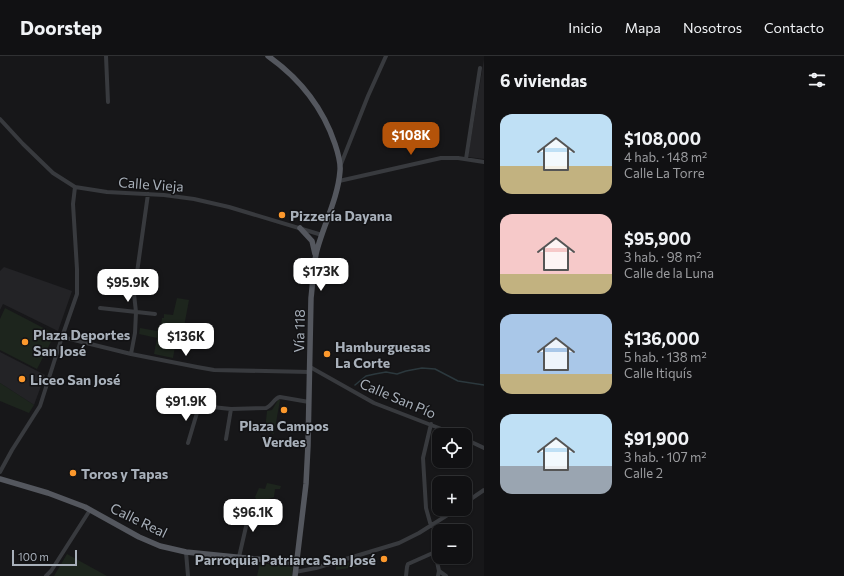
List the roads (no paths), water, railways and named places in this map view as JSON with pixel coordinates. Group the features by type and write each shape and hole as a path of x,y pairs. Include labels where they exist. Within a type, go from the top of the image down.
{"main road":[{"name":"Vía 118","path":"268,56 296,79 321,113 333,139 340,165 339,181 316,257 311,298 306,484 295,574"},
{"path":"300,228 312,241 316,257"},
{"name":"Calle Real","path":"0,479 48,493 90,510 139,537 160,546 186,552 296,563"}],"street":[{"path":"106,56 108,102"},
{"path":"340,165 386,56"},
{"path":"466,159 480,68"},
{"name":"Calle Vieja","path":"0,119 23,144 54,173 75,186 107,192 148,194 194,199 322,235"},
{"path":"339,181 441,158 458,158 484,162"},
{"path":"0,472 40,406 77,294 73,204 75,186"},
{"path":"131,354 135,333 136,312 134,294 148,194"},
{"path":"100,308 155,314"},
{"path":"62,337 131,354 214,370 310,370"},
{"name":"Calle San Pío","path":"310,370 374,403 440,428"},
{"path":"183,404 232,409 266,408 280,397 309,402"},
{"path":"188,444 199,406"},
{"path":"226,440 232,409"},
{"path":"431,424 423,458 426,508 431,526"},
{"path":"472,442 484,448"},
{"path":"472,498 484,490"},
{"path":"239,557 251,505"},
{"path":"46,576 55,565 90,510"},
{"path":"295,574 399,543 419,533 446,516"},
{"path":"186,552 188,576"},
{"path":"406,576 406,566 408,564 432,553"},
{"path":"438,564 438,576"},
{"path":"439,571 446,576"}],"waterway":[{"path":"355,385 366,376 386,372 397,374 422,368 435,369 458,381 484,385"}],"place":[{"name":"Pizzería Dayana","path":"282,215"},
{"name":"Plaza Deportes San José","path":"25,342"},
{"name":"Hamburguesas La Corte","path":"327,354"},
{"name":"Liceo San José","path":"22,379"},
{"name":"Plaza Campos Verdes","path":"284,410"},
{"name":"Toros y Tapas","path":"73,473"},
{"name":"Parroquia Patriarca San José","path":"384,559"}]}
